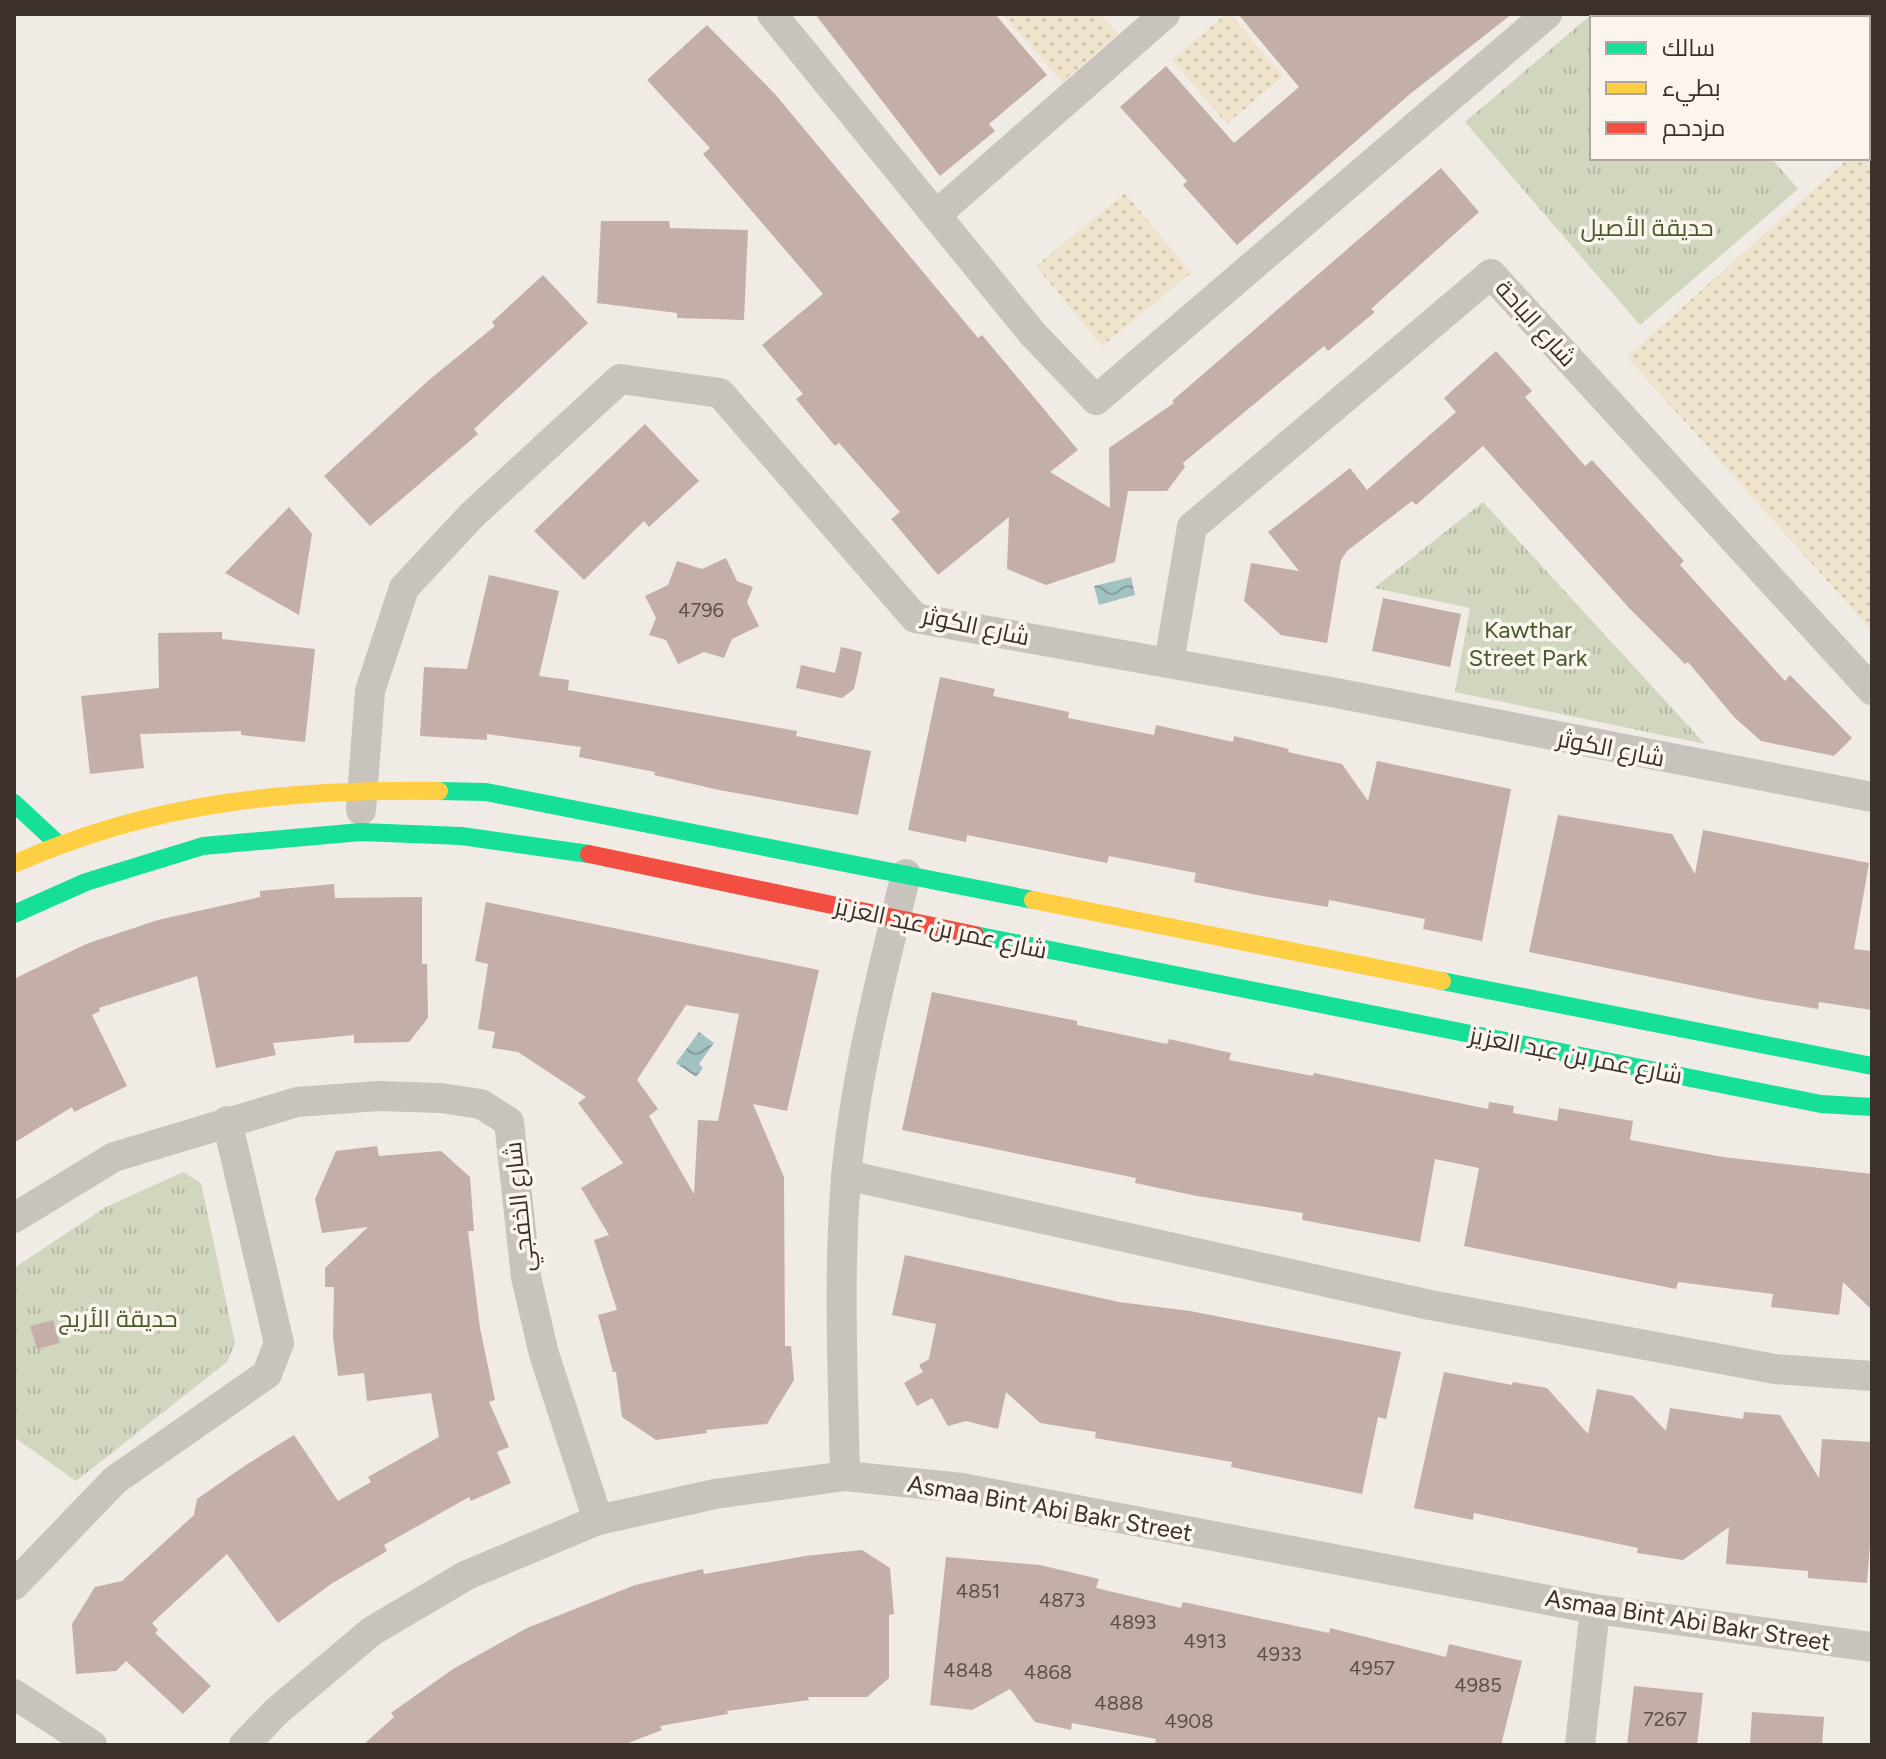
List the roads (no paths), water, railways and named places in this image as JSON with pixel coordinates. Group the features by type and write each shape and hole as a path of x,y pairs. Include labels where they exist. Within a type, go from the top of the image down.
{"street":[{"path":"772,14 1032,333 1096,400 1547,14"},
{"path":"936,215 1165,14"},
{"name":"شارع الباحة","path":"1169,662 1192,527 1491,274 1872,690"},
{"name":"شارع الكوثر","path":"361,832 361,789 370,691 404,588 472,515 620,379 720,393 915,618 1169,662 1872,797"},
{"path":"14,864 56,842 182,809 361,789 486,792 1872,1066"},
{"path":"14,803 56,842"},
{"name":"شارع عمر بن عبد العزيز","path":"14,914 86,882 203,846 361,832 461,836 557,847 895,919 1821,1104 1872,1107"},
{"path":"845,1476 840,1292 846,1175 865,1047 906,874"},
{"name":"شارع الخفجي","path":"14,1218 114,1157 297,1102 378,1096 440,1098 481,1104 509,1122 526,1277 544,1354 598,1520"},
{"path":"14,1585 115,1480 267,1374 279,1343 227,1121"},
{"path":"846,1175 1430,1305 1775,1369 1872,1376"},
{"name":"Asmaa Bint Abi Bakr Street","path":"244,1745 277,1711 372,1631 467,1575 598,1520 715,1494 845,1476 962,1488 1595,1609 1872,1647"},
{"path":"1580,1745 1595,1609"},
{"path":"14,1694 92,1745"}],"water":[{"path":"1131,577 1135,595 1099,605 1094,586"},
{"path":"699,1032 714,1043 699,1064 703,1068 696,1077 676,1063"}],"park label":[{"name":"حديقة الأصيل","path":"1647,227"},
{"name":"Kawthar Street Park","path":"1528,643"},
{"name":"حديقة الأريج","path":"118,1318"}]}
